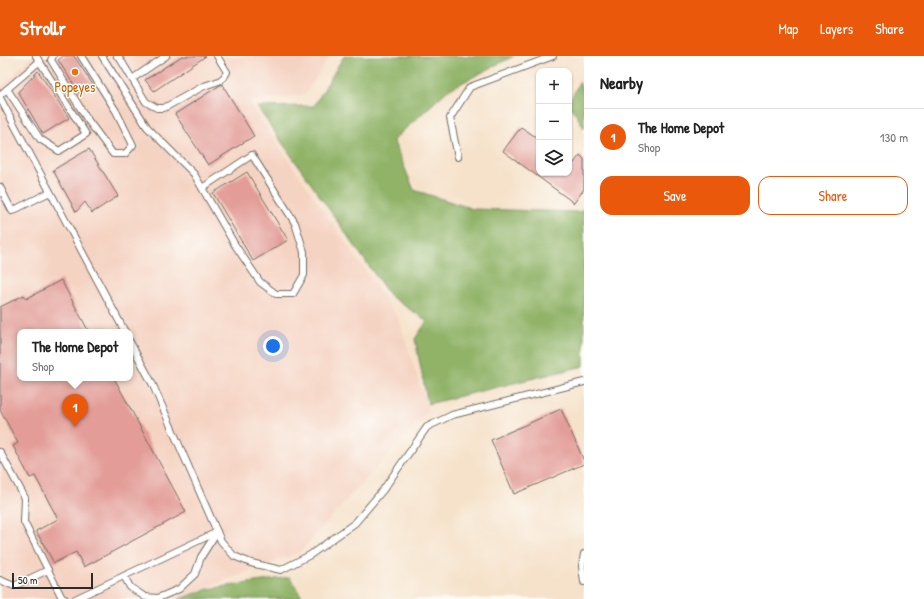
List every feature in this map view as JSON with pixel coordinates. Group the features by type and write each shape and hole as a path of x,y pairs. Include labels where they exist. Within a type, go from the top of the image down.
{"lane":[{"path":"53,56 51,60 87,120 113,154 125,154 133,145 116,111 81,56"},
{"path":"102,56 147,127 194,174 202,188 235,245 260,282 276,294 293,294 304,275 304,252 295,223 252,155 202,188"},
{"path":"118,56 146,102 157,108 164,108 204,86 219,81 224,77 227,72 217,56"},
{"path":"132,79 166,56"},
{"path":"458,157 450,118 470,87 553,56"},
{"path":"7,89 40,139 59,151 86,134 38,59 7,89 0,96 122,329"},
{"path":"0,188 2,197 12,212 50,192"},
{"path":"133,348 152,383 221,541 234,556 251,563 282,570 310,556 355,523 383,490 427,427 452,415 584,382"},
{"path":"0,452 25,498 24,522 62,598 65,599"},
{"path":"124,576 130,587 145,597 158,598 179,589 195,574 201,557 217,532"},
{"path":"75,599 217,532"},
{"path":"584,554 582,566 584,582"},
{"path":"0,580 14,586 48,570"}],"shaded area":[{"path":"33,56 329,56 306,94 249,102 399,320 428,411 299,553 175,599 40,599 38,597 34,599 0,598 0,88"}],"green space":[{"path":"344,56 514,56 448,90 393,140 414,190 473,209 579,212 584,209 584,366 428,404 415,339 427,321 390,296 257,107 314,106"},
{"path":"579,82 584,95 584,128 572,108 572,97"},
{"path":"290,577 303,599 179,599 208,589"}],"building":[{"name":"Popeyes","path":"63,56 74,56 93,85 79,93 58,60"},
{"path":"182,56 206,56 154,91 145,80"},
{"path":"38,71 69,118 43,134 18,92"},
{"path":"222,84 254,136 208,165 175,114"},
{"path":"521,127 536,137 536,175 503,151"},
{"path":"89,149 118,196 92,213 85,202 76,212 53,170"},
{"path":"580,155 584,159 584,189 574,203 537,176 572,176 572,162 574,163"},
{"path":"247,172 288,240 253,261 213,193"},
{"path":"61,280 87,329 17,329 17,381 116,381 186,512 84,567 76,552 54,563 36,531 58,519 35,476 30,478 13,446 18,443 0,410 0,307 24,295 26,299"},
{"path":"561,409 584,464 514,494 491,440"}],"place":[{"name":"Popeyes","path":"75,72"},
{"name":"The Home Depot","path":"75,427"}]}
